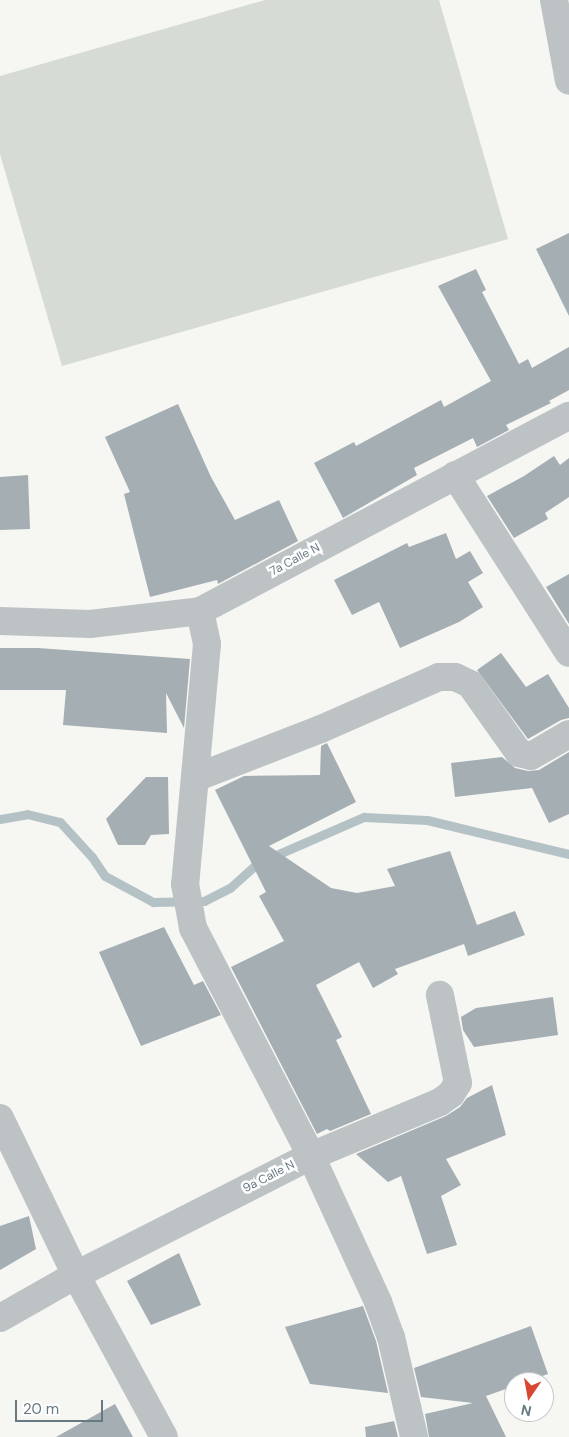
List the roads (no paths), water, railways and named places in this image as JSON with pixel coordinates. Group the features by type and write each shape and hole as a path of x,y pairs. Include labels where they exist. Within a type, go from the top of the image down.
{"street":[{"path":"554,0 569,81"},
{"name":"7a Calle N","path":"0,621 90,624 200,611 569,416"},
{"path":"455,475 569,653"},
{"path":"200,611 207,644 185,884 193,928 311,1156 388,1328 414,1437"},
{"path":"195,778 321,729 440,677 456,677 470,684 519,753 531,756 569,734"},
{"name":"9a Calle N","path":"0,1318 76,1275 311,1156 440,1102 451,1094 458,1083 440,995"},
{"path":"0,1118 76,1275 164,1437"}],"waterway":[{"path":"0,819 27,814 60,822 92,857 105,876 153,902 204,901 231,887 258,863 364,817 427,820 569,854"}]}
